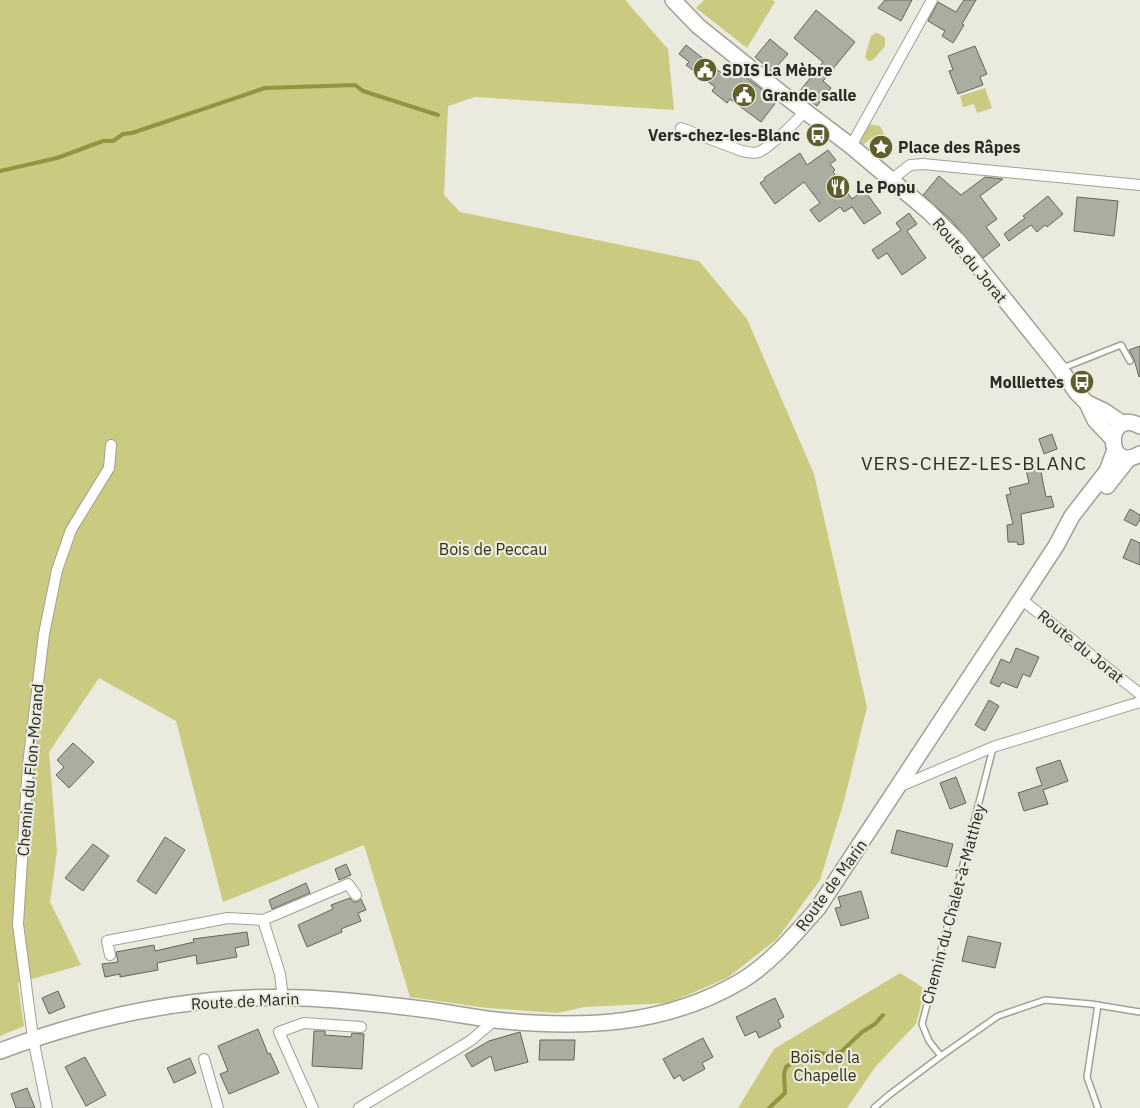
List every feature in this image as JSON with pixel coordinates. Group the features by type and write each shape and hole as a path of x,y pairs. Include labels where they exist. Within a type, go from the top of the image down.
{"main road":[{"name":"Route du Jorat","path":"672,0 698,26 851,146 928,211 958,241 1058,366 1077,393 1087,403 1135,423"},
{"name":"Route du Jorat","path":"1087,403 1095,420 1114,444 1119,454 1134,456"},
{"name":"Route de Marin","path":"0,1050 33,1038 100,1019 164,1006 211,1001 302,998 406,1007 495,1020 587,1024 634,1020 659,1015 691,1005 744,979 766,963 786,944 818,908 1056,546 1072,516 1107,471 1116,430 1135,423"},
{"name":"Route de Marin","path":"1056,546 1078,524 1134,456"}],"street":[{"path":"851,146 932,0"},
{"path":"681,128 742,151 753,153 764,148 805,111"},
{"path":"891,180 910,165 923,164 1140,185"},
{"name":"Chemin du Flon-Morand","path":"47,1108 33,1038 18,924 28,765 44,634 57,570 71,530 109,468 111,445"},
{"name":"Route du Jorat","path":"1020,599 1140,694"},
{"path":"896,788 993,747 1140,702"},
{"path":"110,955 107,941 228,918 263,920 348,884 356,895"},
{"path":"263,920 280,974 283,998"},
{"path":"359,1108 470,1041 495,1020"},
{"path":"313,1108 279,1032 304,1023 361,1027"},
{"path":"204,1059 218,1108"}],"lane":[{"path":"1058,366 1068,366 1121,345 1130,361"},
{"name":"Chemin du Chalet-à-Matthey","path":"941,1056 929,1041 922,1024 993,747"},
{"path":"874,1108 941,1056 998,1016 1045,1000 1098,1005 1140,1012"},
{"path":"1098,1005 1088,1077 1098,1108"}],"green space":[{"name":"Bois de Peccau","path":"0,0 625,0 668,49 674,110 475,97 448,106 444,195 460,212 699,261 747,319 814,474 867,707 844,801 820,880 777,939 727,978 669,1003 584,1007 558,1013 487,1008 410,997 364,845 223,902 176,721 99,678 49,752 57,851 50,902 81,965 18,983 24,1026 0,1036"},
{"path":"704,0 772,0 775,2 747,48 696,8"},
{"path":"876,33 885,38 885,46 873,60 869,61 865,57 871,36"},
{"path":"985,88 992,108 977,113 974,104 963,107 960,96"},
{"path":"869,124 880,126 884,134 875,142 872,138 861,146 861,140"},
{"name":"Bois de la Chapelle","path":"900,973 925,989 916,1024 876,1066 847,1108 738,1108 774,1049"}],"building":[{"path":"885,0 912,0 901,21 878,8"},
{"path":"964,0 976,0 953,43 942,36 945,31 928,21 938,2 956,12"},
{"path":"816,10 855,42 823,81 831,88 817,106 799,92 823,62 794,38"},
{"path":"770,39 788,54 772,72 755,57"},
{"name":"Grande salle","path":"686,45 724,75 731,66 777,101 761,122 730,99 727,103 712,91 715,87 686,65 689,62 679,54"},
{"path":"975,46 987,74 980,77 983,85 958,94 949,71 953,70 948,56"},
{"path":"828,150 836,160 830,164 835,170 833,172 852,199 864,190 881,213 864,224 852,207 844,212 840,207 819,222 810,210 820,203 804,182 775,204 760,183 765,180 764,178 800,153 807,165"},
{"path":"939,176 961,195 985,177 1003,179 980,196 997,219 986,227 1000,245 983,258 951,220 923,195"},
{"path":"1048,196 1063,214 1047,227 1045,225 1037,232 1031,225 1009,241 1004,234 1025,218 1023,216"},
{"path":"1077,197 1118,201 1114,236 1074,231"},
{"path":"909,213 917,224 907,231 926,258 902,275 887,253 878,259 872,250 901,230 896,223"},
{"path":"1140,346 1139,377 1134,359 1129,350"},
{"path":"1052,434 1057,449 1044,454 1039,439"},
{"path":"1039,462 1046,497 1051,496 1054,507 1021,514 1024,544 1018,545 1017,542 1008,542 1007,525 1013,524 1006,495 1011,494 1009,488 1029,483 1025,465"},
{"path":"1130,509 1140,515 1140,520 1136,526 1124,520"},
{"path":"1131,539 1140,543 1140,565 1123,558"},
{"path":"1016,648 1039,657 1030,677 1023,674 1017,688 1002,682 999,687 990,683 1001,659 1010,663"},
{"path":"989,700 999,706 985,731 975,725"},
{"path":"73,743 94,762 69,788 56,775 64,767 57,760"},
{"path":"1060,760 1068,781 1043,790 1048,804 1024,811 1018,793 1042,785 1036,768"},
{"path":"956,777 966,803 950,809 940,783"},
{"path":"897,830 953,844 947,867 891,853"},
{"path":"165,837 185,850 156,894 137,881"},
{"path":"93,844 109,856 83,891 65,878"},
{"path":"346,864 351,875 339,880 335,869"},
{"path":"306,883 310,893 272,909 269,900"},
{"path":"861,891 869,918 841,926 835,908 841,907 838,897"},
{"path":"350,898 353,902 361,899 366,910 358,913 361,921 341,929 342,932 307,947 298,925 333,909 331,905"},
{"path":"247,932 249,945 235,948 237,957 197,964 196,955 157,963 158,970 120,977 120,974 105,977 102,964 118,962 116,952 154,945 155,951 194,942 193,939"},
{"path":"968,936 1001,943 995,968 962,961"},
{"path":"58,991 65,1007 49,1014 42,998"},
{"path":"775,998 784,1017 778,1020 781,1027 759,1038 756,1031 745,1036 736,1017"},
{"path":"258,1029 268,1054 270,1053 279,1073 229,1094 220,1074 228,1071 218,1046"},
{"path":"314,1031 325,1031 325,1035 351,1037 352,1033 364,1034 362,1069 312,1066"},
{"path":"520,1032 528,1062 495,1071 491,1056 472,1067 465,1055 489,1041"},
{"path":"703,1038 713,1057 702,1063 705,1069 683,1081 680,1075 674,1079 663,1059"},
{"path":"540,1040 575,1040 574,1060 539,1060"},
{"path":"85,1057 106,1095 86,1106 65,1067"},
{"path":"190,1058 196,1073 174,1083 167,1068"},
{"path":"27,1088 35,1108 16,1108 11,1094"}],"waterway":[{"path":"0,171 57,158 103,141 113,141 123,134 132,133 265,88 355,85 363,91 438,115"},
{"path":"769,1108 785,1093 784,1074 786,1067 810,1051 832,1055 842,1051 883,1015"}],"place":[{"name":"SDIS La Mèbre","path":"705,70"},
{"name":"Grande salle","path":"744,95"},
{"name":"Vers-chez-les-Blanc","path":"818,135"},
{"name":"Place des Râpes","path":"881,147"},
{"name":"Le Popu","path":"838,187"},
{"name":"Molliettes","path":"1082,382"}],"district":[{"name":"VERS-CHEZ-LES-BLANC","path":"974,463"}]}
